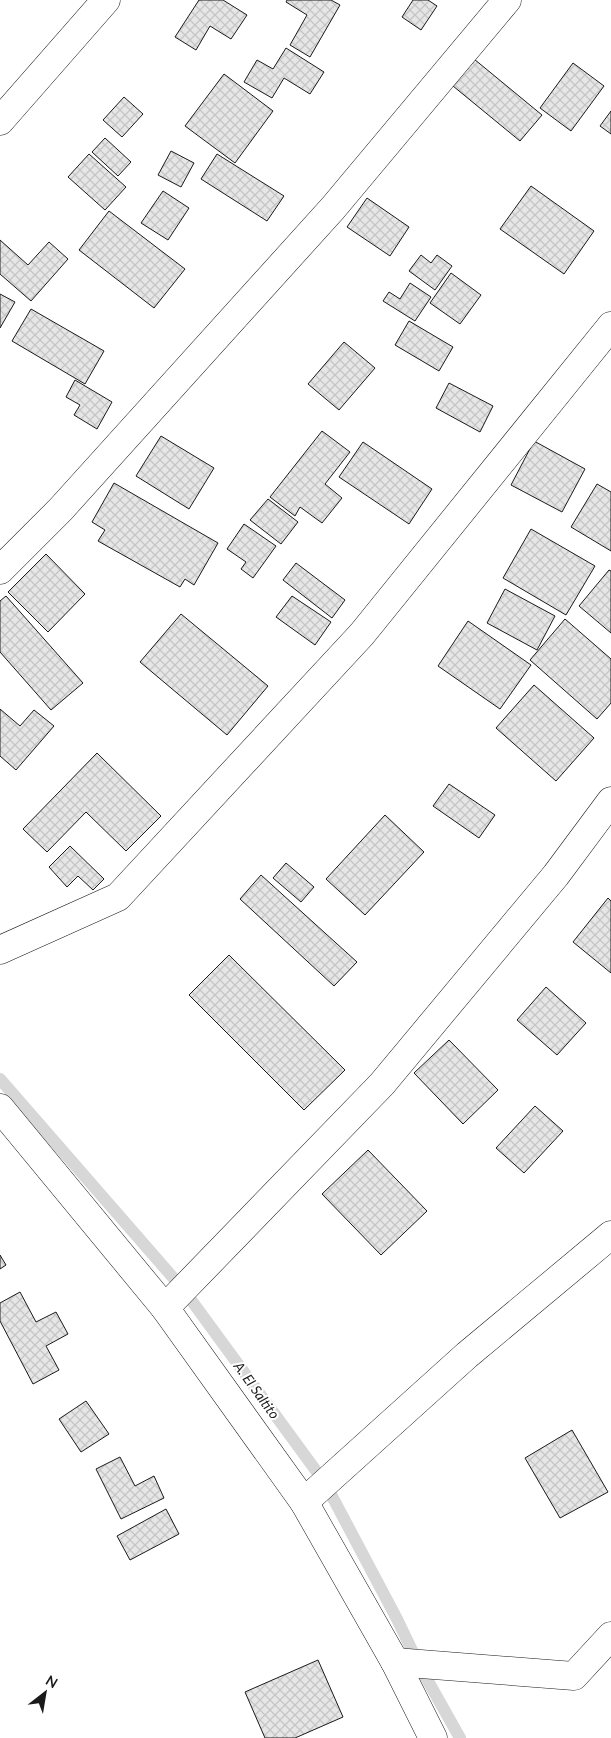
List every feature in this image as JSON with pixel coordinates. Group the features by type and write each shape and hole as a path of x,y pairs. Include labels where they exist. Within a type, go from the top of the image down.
{"street":[{"path":"0,121 106,0"},
{"path":"0,570 62,509 326,216 507,0"},
{"path":"0,950 118,896 362,634 611,326"},
{"path":"165,1308 382,1084 556,875 611,801"},
{"path":"0,1108 165,1308 304,1502 395,1662 433,1738"},
{"path":"304,1502 467,1355 611,1235"},
{"path":"395,1662 574,1676 611,1636"}],"building":[{"path":"199,0 223,0 247,15 231,39 210,26 196,50 175,37"},
{"path":"287,0 331,0 340,5 310,57 290,45 307,15 286,2"},
{"path":"413,0 428,0 437,6 421,30 402,17"},
{"path":"286,48 324,72 310,94 284,78 272,98 244,82 257,60 273,69"},
{"path":"474,59 542,115 520,141 453,86"},
{"path":"573,63 604,86 571,131 540,108"},
{"path":"224,74 273,111 235,163 185,126"},
{"path":"124,97 143,114 122,137 103,120"},
{"path":"611,111 611,134 600,126"},
{"path":"105,138 131,162 118,176 92,152"},
{"path":"171,151 194,163 181,187 158,175"},
{"path":"89,154 126,187 105,210 68,177"},
{"path":"217,154 284,196 267,221 201,179"},
{"path":"531,186 594,231 564,274 500,229"},
{"path":"163,191 189,208 168,240 141,223"},
{"path":"367,198 409,227 390,256 347,227"},
{"path":"109,211 185,269 154,308 79,250"},
{"path":"0,240 28,265 49,242 68,259 31,301 0,274"},
{"path":"421,255 431,263 437,255 452,266 435,290 409,271"},
{"path":"451,273 481,295 460,324 430,303"},
{"path":"410,283 431,297 415,321 383,301 389,292 400,299"},
{"path":"0,294 15,302 0,328"},
{"path":"31,309 104,351 85,384 12,341"},
{"path":"409,321 453,347 439,371 395,345"},
{"path":"344,342 375,368 339,410 308,384"},
{"path":"75,380 112,402 97,429 74,415 80,405 66,397"},
{"path":"449,383 493,406 480,432 436,408"},
{"path":"322,431 350,452 325,484 342,498 322,523 300,507 295,516 270,497"},
{"path":"161,436 214,468 189,509 136,476"},
{"path":"534,441 585,469 562,512 511,485"},
{"path":"363,442 432,489 409,524 339,477"},
{"path":"114,483 218,543 194,585 185,579 180,587 98,541 105,530 92,522"},
{"path":"597,484 611,492 611,551 571,527"},
{"path":"268,499 298,522 281,544 250,520"},
{"path":"244,524 276,546 253,578 241,569 246,562 227,549"},
{"path":"531,529 595,566 566,615 503,578"},
{"path":"46,554 85,594 48,632 8,592"},
{"path":"296,563 345,600 332,618 283,580"},
{"path":"609,570 611,571 611,633 579,606"},
{"path":"505,589 555,616 537,650 487,623"},
{"path":"6,596 83,683 51,710 0,652 0,601"},
{"path":"292,596 331,622 315,645 276,617"},
{"path":"181,614 268,686 227,735 140,662"},
{"path":"565,619 611,659 611,703 597,719 530,660"},
{"path":"468,621 531,665 500,709 438,666"},
{"path":"534,685 594,738 556,781 496,728"},
{"path":"0,709 20,726 34,710 54,726 16,770 0,756"},
{"path":"97,753 161,816 126,851 86,812 47,852 23,829"},
{"path":"449,784 495,815 479,838 433,806"},
{"path":"385,815 424,852 365,915 326,879"},
{"path":"70,846 104,879 93,890 78,876 67,887 49,867"},
{"path":"286,863 314,887 301,902 273,878"},
{"path":"261,875 357,962 334,986 240,899"},
{"path":"608,898 611,901 611,973 573,942"},
{"path":"229,955 345,1070 304,1110 189,995"},
{"path":"546,987 586,1023 557,1055 517,1020"},
{"path":"449,1040 498,1090 463,1124 414,1073"},
{"path":"535,1106 563,1131 524,1173 496,1148"},
{"path":"368,1150 427,1211 381,1255 322,1194"},
{"path":"0,1255 6,1265 0,1269"},
{"path":"20,1292 36,1322 56,1312 68,1334 46,1346 59,1370 33,1384 0,1321 0,1303"},
{"path":"86,1401 109,1434 81,1452 59,1419"},
{"path":"572,1430 608,1492 560,1518 525,1458"},
{"path":"120,1457 135,1486 154,1476 164,1498 121,1519 96,1469"},
{"path":"166,1509 179,1534 130,1560 117,1536"},
{"path":"318,1660 343,1717 295,1738 265,1738 245,1692"}],"waterway":[{"name":"A. El Saltito","path":"0,1079 183,1289 325,1483 397,1619 419,1665 460,1738"}]}
